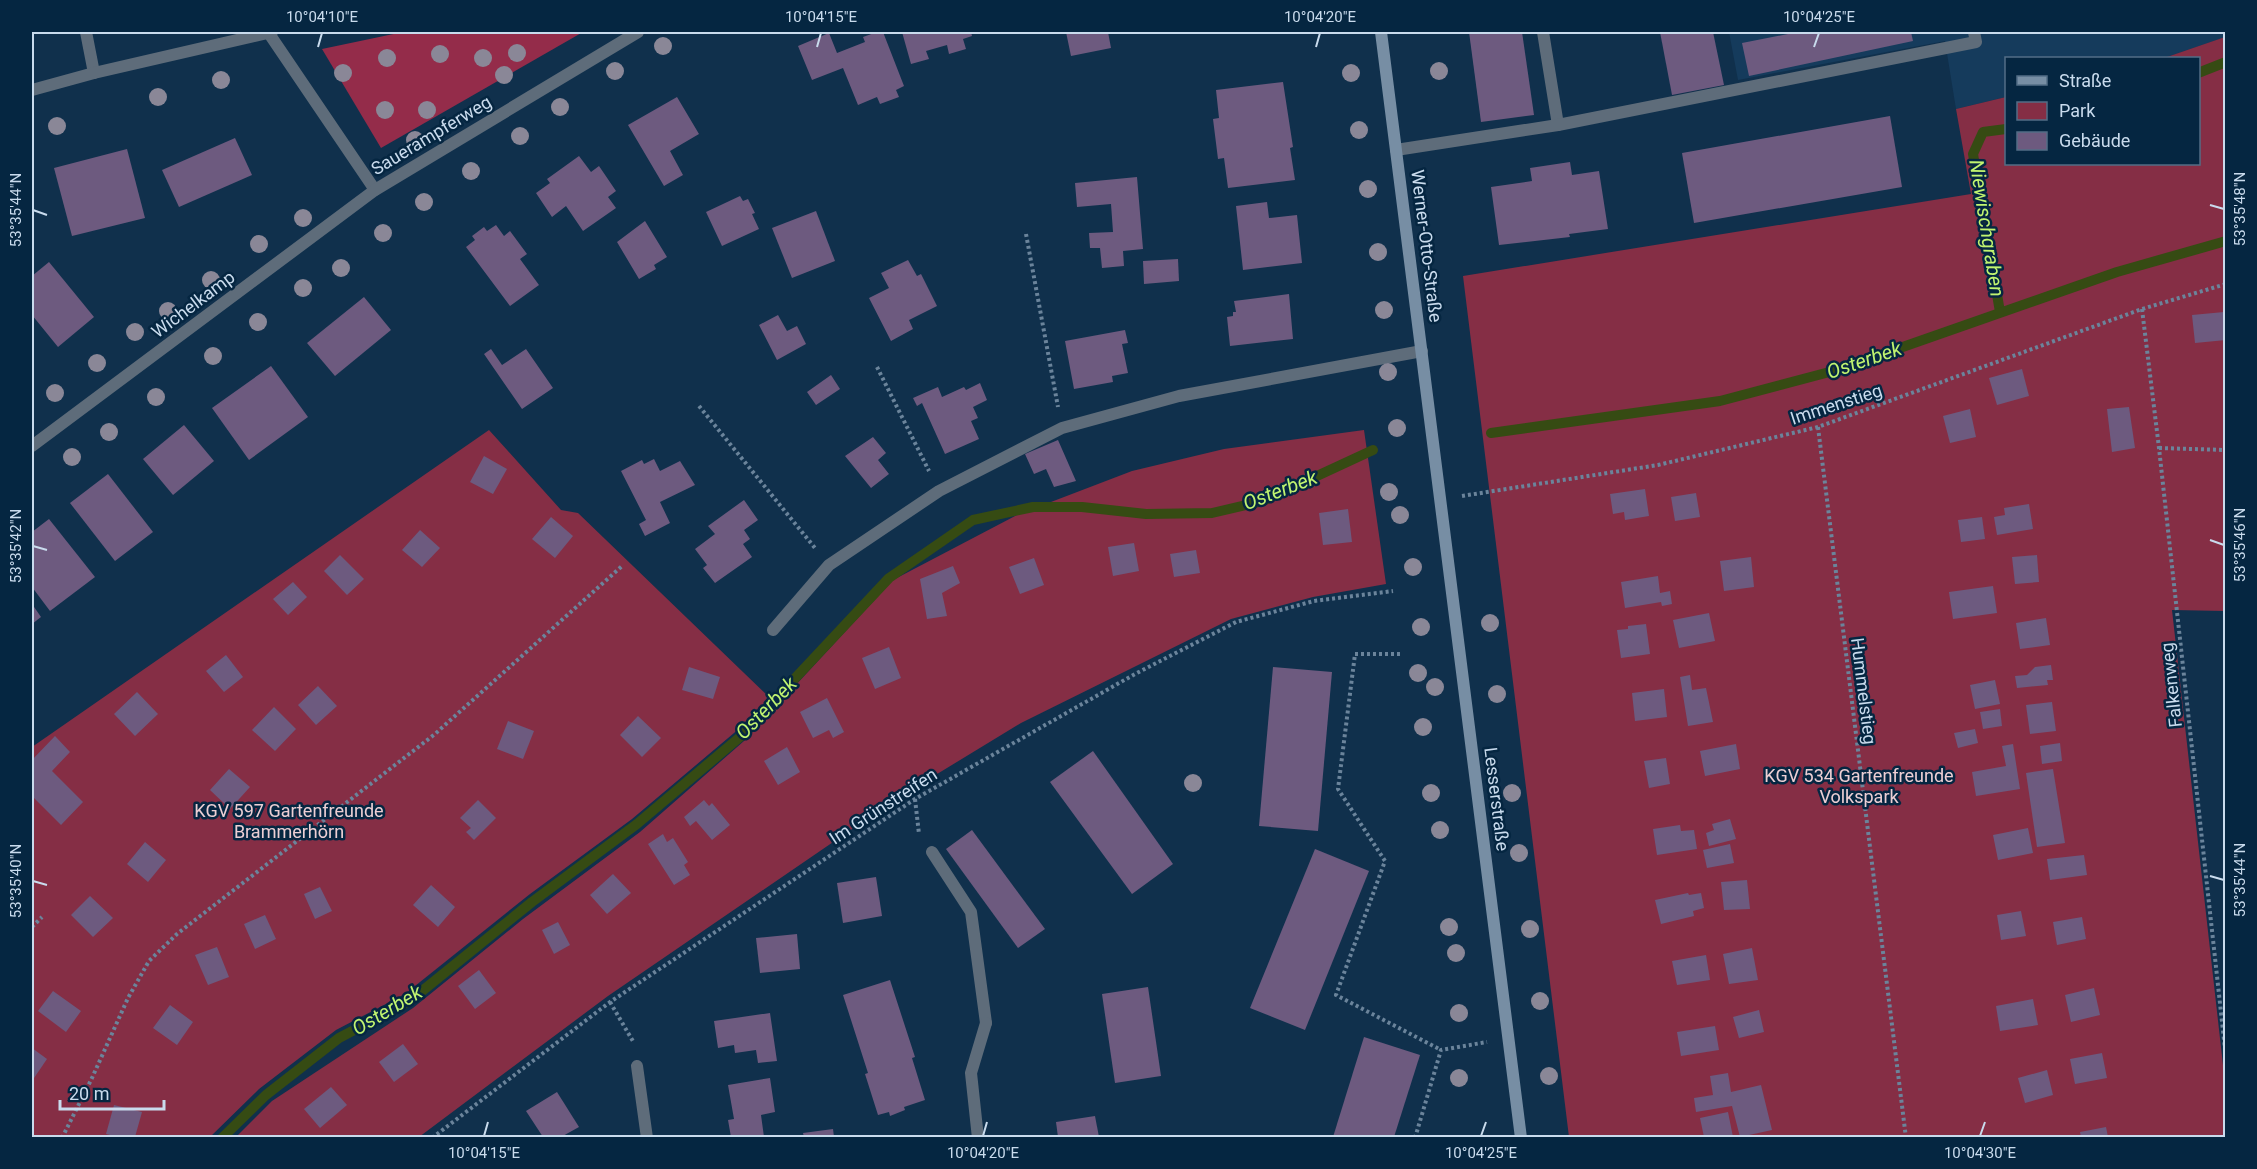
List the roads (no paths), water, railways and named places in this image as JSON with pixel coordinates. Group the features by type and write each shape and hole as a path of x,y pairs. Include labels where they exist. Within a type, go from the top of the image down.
{"main road":[{"name":"Werner-Otto-Straße","path":"1381,32 1436,465"},
{"name":"Lesserstraße","path":"1436,465 1521,1137"}],"street":[{"path":"86,32 94,73"},
{"name":"Sauerampferweg","path":"32,90 94,73 270,32 375,190 638,32"},
{"path":"1543,32 1558,125"},
{"path":"1396,150 1558,125 1976,42 1974,32"},
{"name":"Wichelkamp","path":"32,446 375,190"},
{"path":"773,630 829,565 939,490 1062,428 1179,396 1422,351"},
{"path":"932,852 971,912 986,1023 971,1073 978,1137"},
{"path":"637,1066 647,1137"}],"waterway":[{"name":"Niewischgraben","path":"2200,72 2226,62"},
{"name":"Niewischgraben","path":"2000,312 1973,154 1983,132 2005,129"},
{"name":"Osterbek","path":"1491,433 1720,401 1837,370 2117,272 2226,241"},
{"name":"Osterbek","path":"222,1138 266,1095 339,1038 411,1000 532,902 637,824 740,737 889,578 973,520 1033,507 1082,507 1146,514 1212,513 1263,501 1373,450"}],"park label":[{"name":"KGV 534 Gartenfreunde Volkspark","path":"1859,785"},
{"name":"KGV 597 Gartenfreunde Brammerhörn","path":"289,820"}]}
